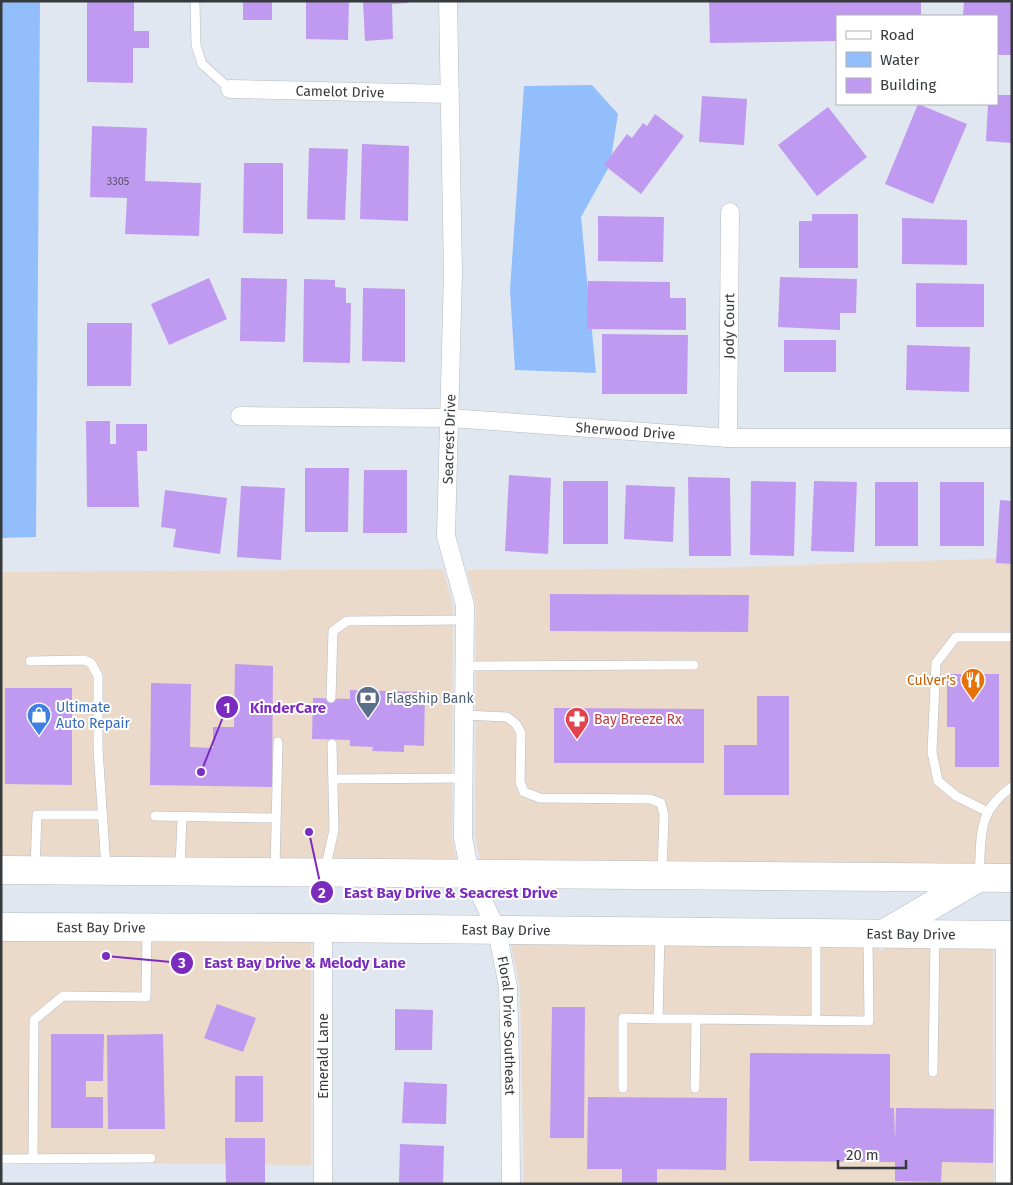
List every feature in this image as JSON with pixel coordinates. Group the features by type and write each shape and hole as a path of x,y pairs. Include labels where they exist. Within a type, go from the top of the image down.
{"main road":[{"path":"1,870 1012,878"},
{"path":"876,933 979,878"},
{"name":"East Bay Drive","path":"1,927 323,928 1008,935"}],"street":[{"name":"Seacrest Drive","path":"448,1 453,273 446,536 465,604 463,837 470,874"},
{"name":"Camelot Drive","path":"230,89 450,94"},
{"name":"Jody Court","path":"728,438 730,212"},
{"name":"Sherwood Drive","path":"240,416 450,418 728,438 1012,438"},
{"name":"Floral Drive Southeast","path":"470,874 497,930 508,987 511,1184"},
{"name":"Emerald Lane","path":"323,928 323,1184"},
{"path":"1005,1184 1008,935"}],"lane":[{"path":"195,1 196,45 202,64 230,89"},
{"path":"331,698 334,631 347,621 465,620"},
{"path":"988,812 956,796 938,781 932,752 936,662 956,636 1012,637"},
{"path":"30,661 84,660 91,663 98,676 98,749 106,870"},
{"path":"464,666 694,665"},
{"path":"464,715 507,717 516,724 520,733 520,782 524,792 540,798 650,798 661,803 664,815 662,875"},
{"path":"275,872 278,742"},
{"path":"325,872 334,830 332,744"},
{"path":"333,779 464,778"},
{"path":"979,878 983,824 997,797 1012,787"},
{"path":"35,870 37,815 102,815"},
{"path":"155,816 276,818"},
{"path":"180,871 182,817"},
{"path":"33,1158 34,1020 63,996 146,997 147,928"},
{"path":"658,1019 660,932"},
{"path":"816,933 816,1020"},
{"path":"623,1088 623,1018 868,1021 876,933"},
{"path":"933,1072 936,934"},
{"path":"694,1088 696,1019"},
{"path":"1,1159 151,1158"}],"shaded area":[{"path":"1012,558 1012,865 986,864 983,860 976,864 480,860 475,836 476,605 467,570 709,568"},
{"path":"443,569 453,606 452,837 456,860 1,856 1,572"},
{"path":"1,940 311,941 311,1165 1,1162"},
{"path":"511,944 878,947 880,951 888,947 993,948 994,1184 524,1184 520,987"}],"water":[{"path":"1,1 40,1 36,537 1,538"},
{"path":"592,85 618,114 610,165 581,217 596,373 515,370 510,290 524,86"}],"building":[{"path":"87,1 134,1 134,31 149,31 149,48 133,48 133,83 87,82"},
{"path":"243,1 272,1 272,20 243,20"},
{"path":"306,1 349,1 348,40 306,39"},
{"path":"363,1 408,1 408,3 392,4 393,39 365,41"},
{"path":"709,1 921,1 921,15 836,15 836,41 710,43"},
{"path":"964,1 1012,1 1012,55 998,55 998,15 963,15"},
{"path":"998,95 1012,95 1012,143 986,141 988,105 998,105"},
{"path":"702,96 747,99 744,145 699,142"},
{"path":"918,105 967,124 933,204 885,184"},
{"path":"828,107 867,157 817,196 778,145"},
{"path":"655,114 684,136 641,194 604,165 627,134 632,138 643,123 647,126"},
{"path":"92,126 147,128 145,181 201,183 199,236 125,234 127,198 90,197"},
{"path":"362,144 409,146 408,221 360,219"},
{"path":"309,148 348,149 345,220 307,219"},
{"path":"244,163 283,163 283,234 243,233"},
{"path":"812,214 858,214 858,268 799,268 799,221 812,221"},
{"path":"598,216 664,217 663,262 598,261"},
{"path":"902,218 967,220 967,265 902,264"},
{"path":"780,277 857,279 856,313 840,313 840,330 778,327"},
{"path":"209,278 227,319 169,345 151,304"},
{"path":"241,278 287,279 285,342 240,341"},
{"path":"304,279 335,280 335,287 346,288 346,303 351,303 350,363 303,362"},
{"path":"588,281 670,282 670,298 686,298 686,330 587,329"},
{"path":"916,283 984,284 984,327 916,327"},
{"path":"363,288 405,289 405,362 362,361"},
{"path":"87,323 132,323 131,386 87,386"},
{"path":"602,334 688,335 687,394 602,394"},
{"path":"784,340 836,340 836,372 784,372"},
{"path":"907,345 970,347 969,392 906,390"},
{"path":"86,421 110,421 110,444 116,444 116,424 147,424 147,451 137,451 139,507 87,507"},
{"path":"305,468 349,468 348,532 305,532"},
{"path":"364,470 407,470 407,533 363,533"},
{"path":"509,475 551,478 548,554 505,551"},
{"path":"688,477 730,478 731,556 689,556"},
{"path":"563,481 608,481 608,544 563,544"},
{"path":"751,481 796,482 794,556 750,555"},
{"path":"814,481 857,482 854,552 811,551"},
{"path":"875,482 918,482 918,546 875,546"},
{"path":"940,482 984,482 984,546 940,546"},
{"path":"626,485 675,487 673,542 624,539"},
{"path":"241,486 285,488 281,560 237,557"},
{"path":"165,490 227,498 220,554 173,547 176,529 161,527"},
{"path":"1000,500 1012,501 1012,564 996,563"},
{"path":"550,594 749,595 748,632 550,631"},
{"path":"235,664 273,666 272,787 150,785 151,683 191,684 190,747 213,748 213,727 234,727"},
{"name":"Culver's","path":"947,674 999,674 999,767 955,767 955,727 947,727"},
{"name":"Ultimate Auto Repair","path":"5,688 72,688 72,785 5,784"},
{"name":"Flagship Bank","path":"350,690 425,692 424,746 404,745 404,752 372,751 373,747 350,746 350,740 312,739 313,698 350,699"},
{"path":"757,696 789,696 789,795 724,795 724,745 757,745"},
{"path":"554,708 704,709 704,763 554,763"},
{"path":"217,1004 256,1018 243,1052 204,1038"},
{"path":"552,1007 585,1007 584,1138 550,1138"},
{"path":"395,1009 433,1010 432,1050 395,1050"},
{"path":"51,1034 104,1034 103,1081 86,1081 86,1097 103,1097 103,1128 51,1128"},
{"path":"163,1034 165,1129 108,1129 107,1035"},
{"path":"750,1053 890,1054 890,1108 894,1108 895,1141 896,1108 994,1109 993,1163 942,1162 941,1182 895,1181 895,1162 749,1161"},
{"path":"235,1076 263,1076 263,1122 235,1122"},
{"path":"404,1082 447,1084 446,1124 402,1123"},
{"path":"588,1097 727,1098 726,1170 657,1169 657,1184 622,1184 622,1169 587,1169"},
{"path":"225,1138 265,1138 265,1184 226,1184"},
{"path":"400,1144 444,1146 443,1184 399,1184"}],"place":[{"name":"Culver's","path":"973,701"},
{"name":"Flagship Bank","path":"368,719"},
{"name":"Ultimate Auto Repair","path":"39,736"},
{"name":"Bay Breeze Rx","path":"577,740"},
{"name":"KinderCare","path":"201,772"},
{"name":"East Bay Drive & Seacrest Drive","path":"309,832"},
{"name":"East Bay Drive & Melody Lane","path":"106,956"}]}
